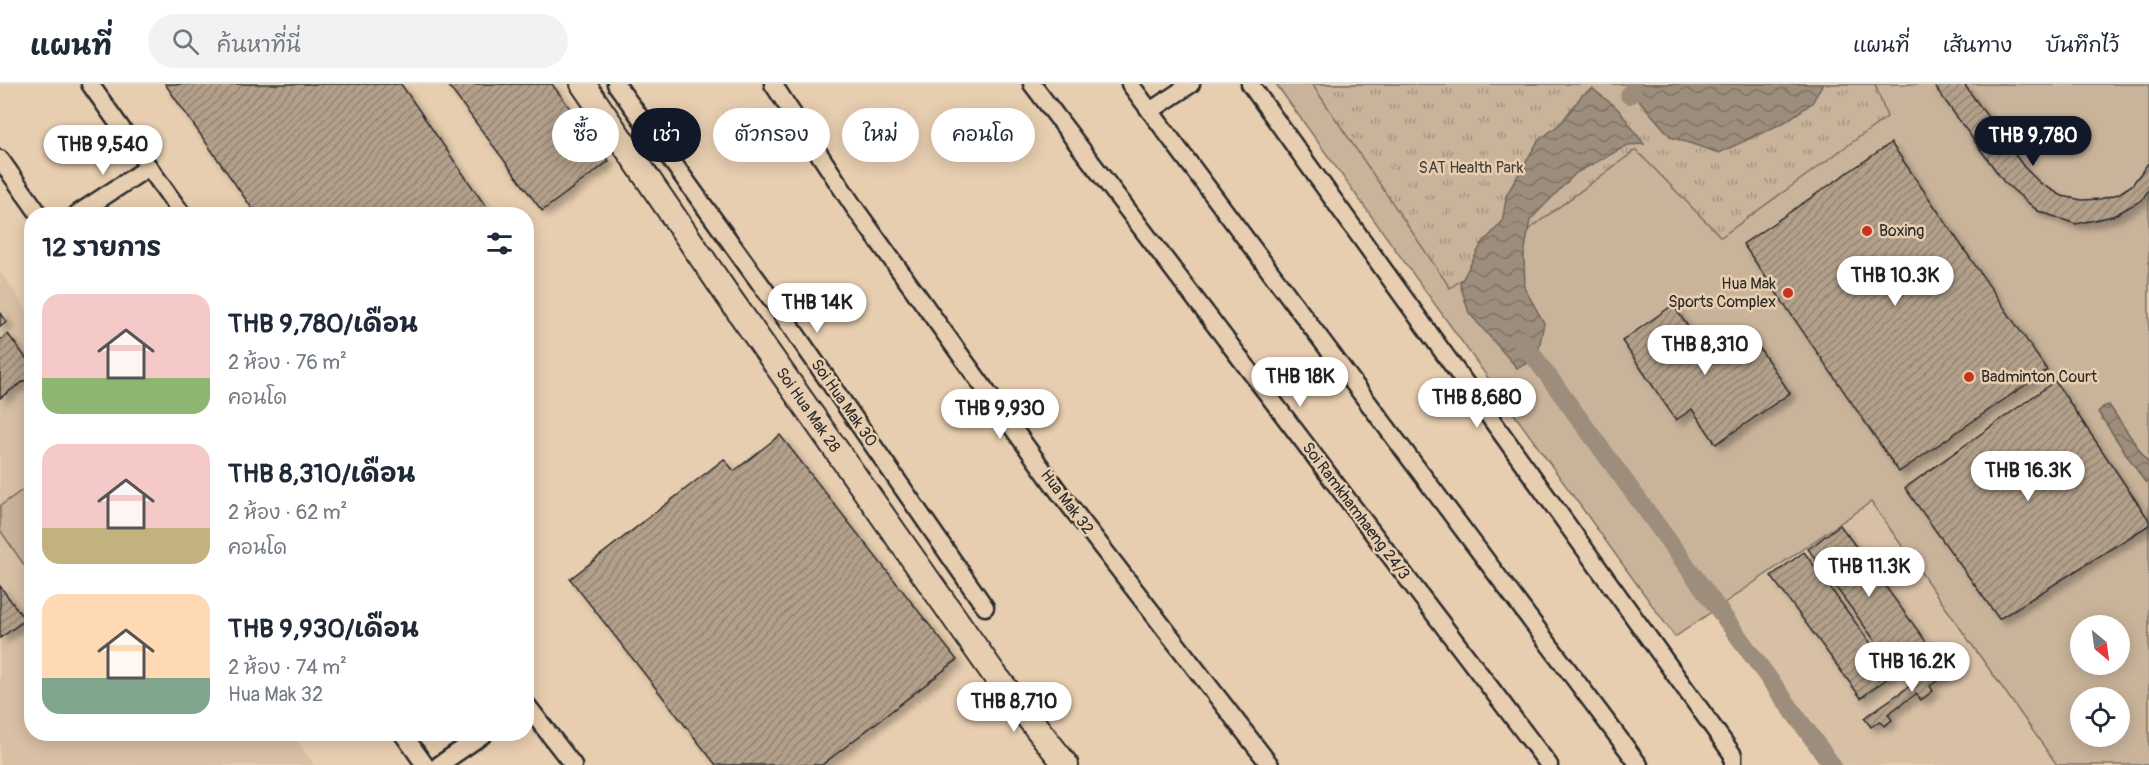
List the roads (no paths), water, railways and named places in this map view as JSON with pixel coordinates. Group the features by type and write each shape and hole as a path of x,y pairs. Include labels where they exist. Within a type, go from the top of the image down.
{"street":[{"path":"90,84 177,207"},
{"name":"Soi Hua Mak 28","path":"583,84 728,296 994,674 1066,765"},
{"name":"Soi Hua Mak 30","path":"616,84 780,311 985,607"},
{"name":"Hua Mak 32","path":"773,84 854,207 1056,488 1270,765"},
{"name":"Soi Ramkhamhaeng 24/3","path":"1032,84 1544,759"},
{"path":"1130,84 1639,765"},
{"path":"1150,111 1191,84"},
{"path":"1250,84 1726,745 1733,755 1733,765"},
{"path":"0,159 34,207"},
{"path":"87,207 148,166"},
{"path":"534,714 573,765"},
{"path":"407,741 425,765"},
{"path":"439,765 474,741"}],"water":[{"path":"1625,84 1822,85 1812,103 1785,122 1719,153 1671,137"},
{"path":"1593,89 1618,109 1644,144 1628,145 1576,173 1530,220 1524,255 1525,289 1544,323 1537,359 1517,368 1469,313 1460,284 1481,245 1502,222 1507,194 1538,141 1561,123 1582,95"},
{"path":"2109,405 2149,464 2149,482 2145,482 2098,412"}],"waterway":[{"path":"1629,95 1633,92 1633,84"},
{"path":"1522,340 1832,765"}],"place":[{"name":"Boxing","path":"1867,231"},
{"name":"Hua Mak Sports Complex","path":"1788,293"},
{"name":"Badminton Court","path":"1969,377"}],"park label":[{"name":"SAT Health Park","path":"1471,168"}]}
